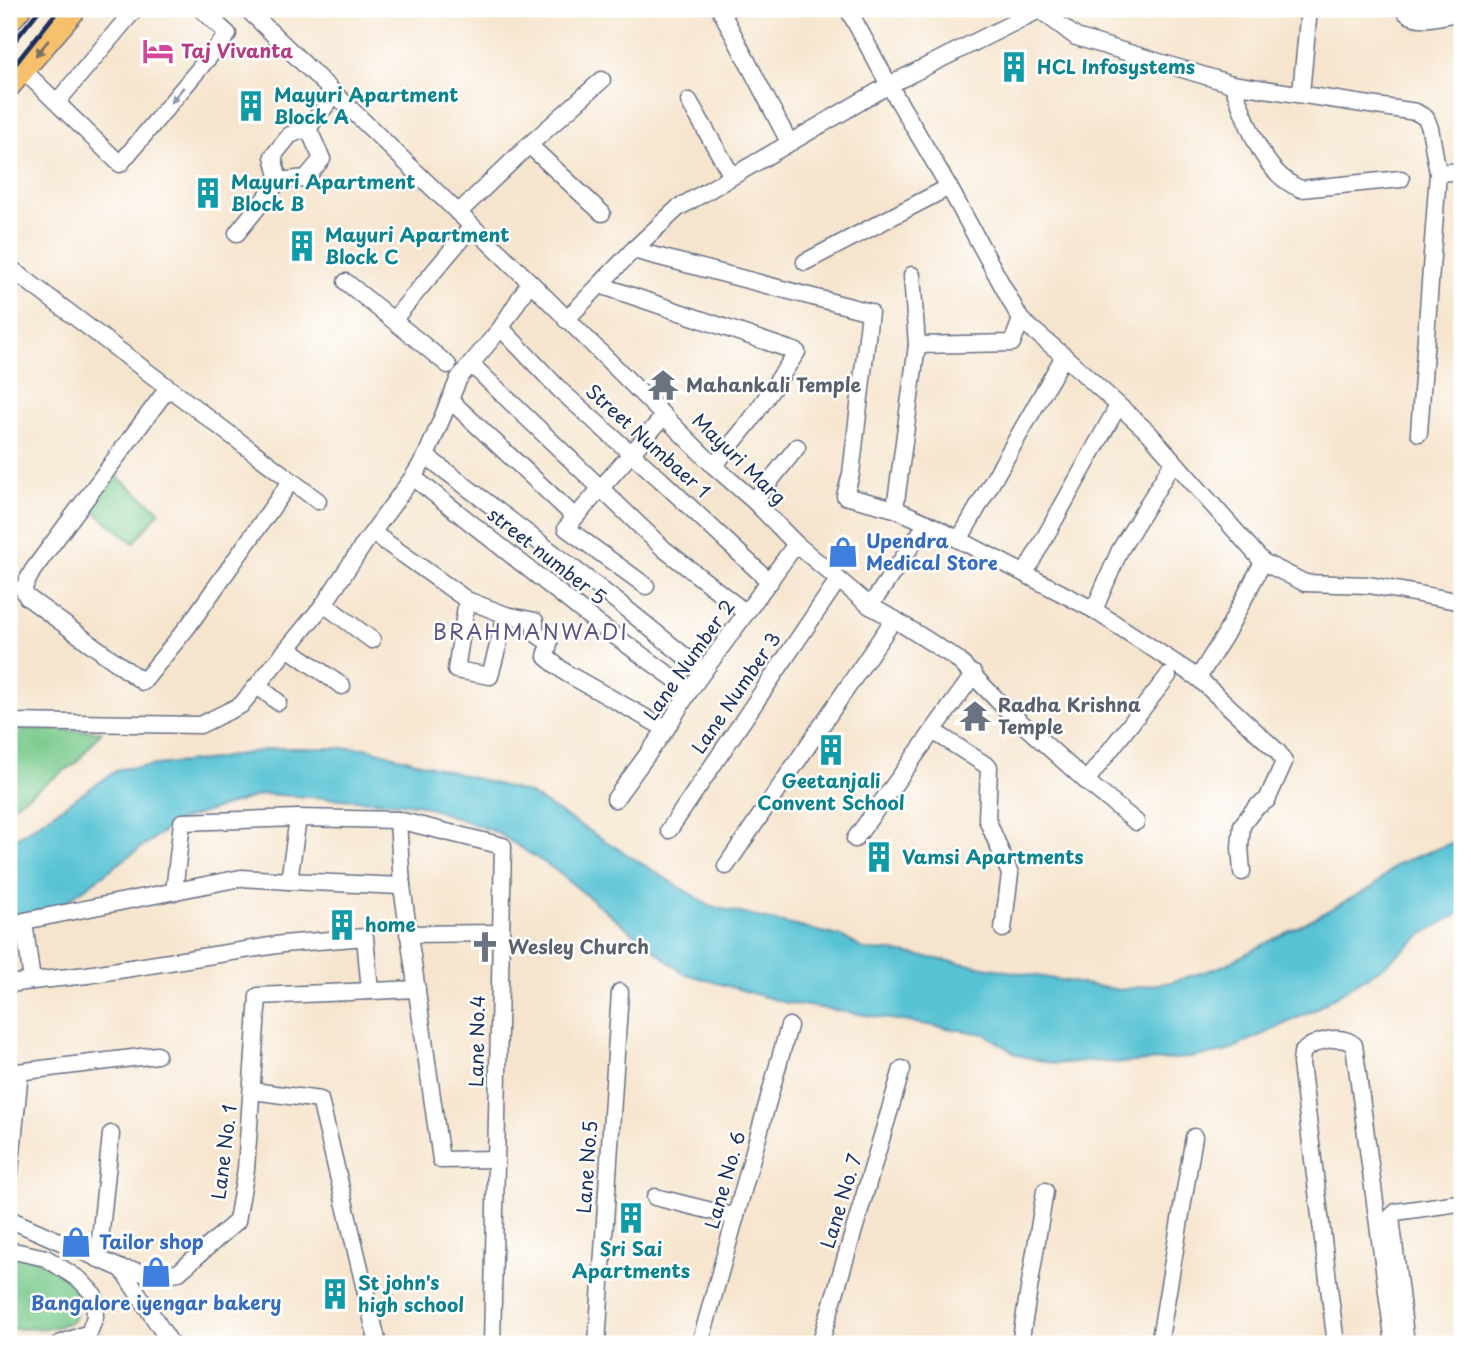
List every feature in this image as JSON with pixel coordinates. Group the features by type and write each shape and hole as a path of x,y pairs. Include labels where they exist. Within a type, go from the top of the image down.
{"main road":[{"path":"9,22 20,9"},
{"path":"9,88 76,9"}],"street":[{"path":"57,102 135,9"},
{"path":"23,70 120,164 228,34 201,9"},
{"name":"Mayuri Marg","path":"247,9 796,544 870,606 894,618 957,659 1005,708 1086,781 1136,821"},
{"path":"720,9 789,142"},
{"path":"848,9 949,187 1020,320 1149,433 1263,562 1305,583 1369,585 1462,602"},
{"path":"566,320 633,250 678,208 889,85 1039,9 1076,37 1232,83 1416,112 1426,118 1437,173 1419,433"},
{"path":"1301,93 1308,9"},
{"path":"1403,9 1408,15 1420,19 1462,12"},
{"path":"458,213 528,145 602,80"},
{"path":"1232,83 1264,158 1289,185 1301,189 1401,179"},
{"path":"279,181 273,156 290,135 307,128 335,94"},
{"path":"689,102 732,176"},
{"path":"237,233 279,181 306,178 322,159 307,128"},
{"path":"528,145 602,213"},
{"path":"1437,173 1462,171"},
{"path":"805,262 949,187"},
{"path":"394,319 472,226"},
{"path":"633,250 870,312 851,474 845,496 895,509 927,523 1094,610 1198,678 1278,752 1284,762 1267,800 1255,808 1242,825 1242,873"},
{"path":"9,267 317,501"},
{"path":"895,509 918,345 912,275"},
{"path":"346,282 448,365"},
{"path":"9,722 200,725 241,705 324,604 413,477 426,456 459,378 501,328 530,282"},
{"path":"600,285 797,352 751,420 713,466"},
{"path":"918,345 1012,343 1020,320"},
{"name":"Street Numbaer 1","path":"501,328 561,391 771,582"},
{"path":"959,540 1064,356"},
{"path":"471,364 664,549 747,613"},
{"path":"168,388 33,570 23,589 27,597 143,682 189,625 291,481"},
{"path":"450,401 575,517"},
{"path":"1025,573 1118,406"},
{"path":"646,586 566,528 664,416"},
{"path":"754,502 797,447"},
{"path":"426,456 704,671"},
{"path":"1094,610 1120,550 1174,461"},
{"name":"street number 5","path":"413,477 597,623 690,690"},
{"path":"870,606 927,523"},
{"path":"373,533 467,600 506,615 535,621 535,633 549,643 546,657 566,673 666,729"},
{"name":"Lane Number 2","path":"615,799 796,544"},
{"path":"1198,678 1225,635 1263,562"},
{"name":"Lane Number 3","path":"669,830 838,580"},
{"path":"467,600 456,670 490,676 506,615"},
{"path":"324,604 372,640"},
{"path":"726,866 894,618"},
{"path":"289,649 342,686"},
{"path":"855,839 974,674"},
{"path":"1086,781 1168,676"},
{"path":"258,687 278,702"},
{"path":"933,731 989,767 987,819 1010,874 1003,929"},
{"path":"289,881 298,818"},
{"path":"174,892 182,822 298,818 398,820 408,934 441,1160 495,1158"},
{"name":"Lane No.4","path":"398,820 503,846 492,1344"},
{"path":"32,981 24,921 241,878 402,886"},
{"path":"408,934 501,933"},
{"path":"9,984 87,975 283,944 365,937 370,991 417,989"},
{"name":"Lane No. 1","path":"9,1219 122,1269 161,1275 179,1272 237,1221 246,1169 258,996 370,991"},
{"name":"Lane No.5","path":"597,1344 620,992"},
{"name":"Lane No. 6","path":"700,1344 789,1026"},
{"path":"1336,1344 1301,1063 1302,1053 1313,1044 1344,1039 1354,1045 1394,1344"},
{"path":"9,1182 14,1073 156,1055"},
{"name":"Lane No. 7","path":"820,1344 901,1069"},
{"path":"253,1091 320,1100 378,1344"},
{"path":"98,1259 111,1134"},
{"path":"1158,1344 1194,1137"},
{"path":"1020,1344 1045,1191"},
{"path":"655,1197 736,1217"},
{"path":"1406,1344 1391,1217 1396,1212 1458,1203 1462,1205"},
{"path":"9,1250 46,1258 80,1280 94,1295 95,1317 89,1333 59,1344"},
{"path":"122,1269 171,1344"}],"green space":[{"path":"114,474 160,511 134,543 88,507"},
{"path":"9,729 102,731 76,763 9,808"},
{"path":"9,1248 66,1271 79,1299 73,1321 53,1328 9,1329"}],"water":[{"path":"276,748 366,748 528,793 710,906 843,937 865,950 890,951 1120,990 1171,982 1223,966 1373,887 1397,864 1462,839 1462,912 1426,932 1382,967 1314,1010 1225,1052 1121,1063 1087,1061 1055,1064 1018,1055 985,1034 783,1002 683,973 554,869 496,832 418,804 263,794 178,821 39,921 9,923 9,843 119,769 214,759"}],"railway":[{"path":"9,48 40,9"},
{"path":"9,72 59,9"}],"place":[{"name":"Taj Vivanta","path":"158,51"},
{"name":"HCL Infosystems","path":"1014,67"},
{"name":"Mayuri Apartment Block A","path":"251,106"},
{"name":"Mayuri Apartment Block B","path":"208,193"},
{"name":"Mayuri Apartment Block C","path":"302,246"},
{"name":"Mahankali Temple","path":"663,385"},
{"name":"Upendra Medical Store","path":"843,552"},
{"name":"Radha Krishna Temple","path":"975,716"},
{"name":"Geetanjali Convent School","path":"831,750"},
{"name":"Vamsi Apartments","path":"879,857"},
{"name":"home","path":"342,925"},
{"name":"Wesley Church","path":"485,947"},
{"name":"Sri Sai Apartments","path":"631,1218"},
{"name":"Tailor shop","path":"76,1242"},
{"name":"Bangalore iyengar bakery","path":"156,1272"},
{"name":"St john's high school","path":"335,1294"}],"district":[{"name":"BRAHMANWADI","path":"531,633"}]}
